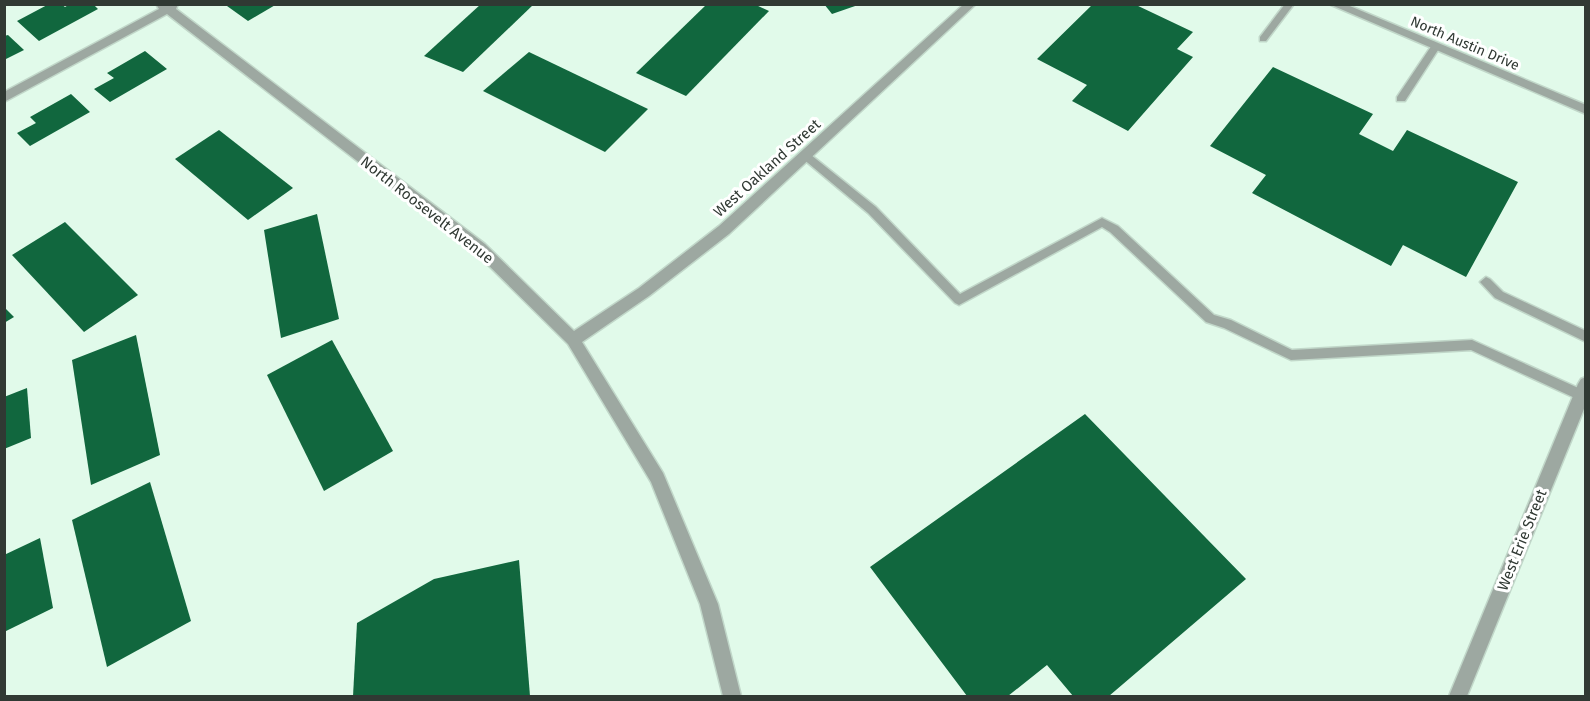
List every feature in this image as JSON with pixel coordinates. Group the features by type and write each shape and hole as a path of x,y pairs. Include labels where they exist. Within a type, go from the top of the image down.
{"street":[{"name":"West Oakland Street","path":"573,340 644,292 724,230 971,4"},
{"name":"North Austin Drive","path":"1334,4 1586,110"},
{"path":"4,98 168,6"},
{"name":"North Roosevelt Avenue","path":"168,6 480,248 573,340 657,478 709,604 732,696"},
{"name":"West Erie Street","path":"1458,696 1583,389"}],"lane":[{"path":"1263,39 1290,4"},
{"path":"1401,99 1435,47"},
{"path":"806,155 872,210 959,300 1102,222 1114,229 1210,319 1227,324 1291,355 1472,345 1583,389"},
{"path":"1486,282 1499,295 1586,337"}],"building":[{"path":"49,4 61,4 65,7 70,4 93,4 98,9 39,41 17,21"},
{"path":"229,4 277,4 248,21 227,6"},
{"path":"481,4 534,4 463,72 424,56"},
{"path":"707,4 754,4 769,11 686,96 636,73"},
{"path":"824,4 858,4 858,5 832,14"},
{"path":"1093,4 1134,4 1193,32 1177,49 1193,57 1128,131 1072,101 1087,85 1037,59"},
{"path":"8,35 24,50 4,60 4,36"},
{"path":"145,51 167,69 110,102 94,89 114,78 107,73"},
{"path":"529,52 648,109 605,152 483,91"},
{"path":"1273,67 1373,114 1359,134 1393,151 1407,130 1518,182 1466,277 1403,245 1391,266 1252,193 1266,175 1210,146"},
{"path":"71,94 90,112 30,146 17,133 36,123 30,117"},
{"path":"219,130 293,188 248,220 175,159"},
{"path":"317,214 339,319 281,338 264,230"},
{"path":"65,222 138,295 84,332 12,255"},
{"path":"4,307 14,317 4,323"},
{"path":"136,335 160,455 91,485 72,360"},
{"path":"332,340 393,451 324,491 267,375"},
{"path":"27,388 31,438 4,449 4,397"},
{"path":"1085,414 1246,579 1109,696 1073,696 1047,665 1008,696 967,696 870,567"},
{"path":"150,482 191,621 107,667 72,520"},
{"path":"40,538 53,608 4,632 4,555"},
{"path":"519,560 530,696 353,696 357,623 434,579"}]}
